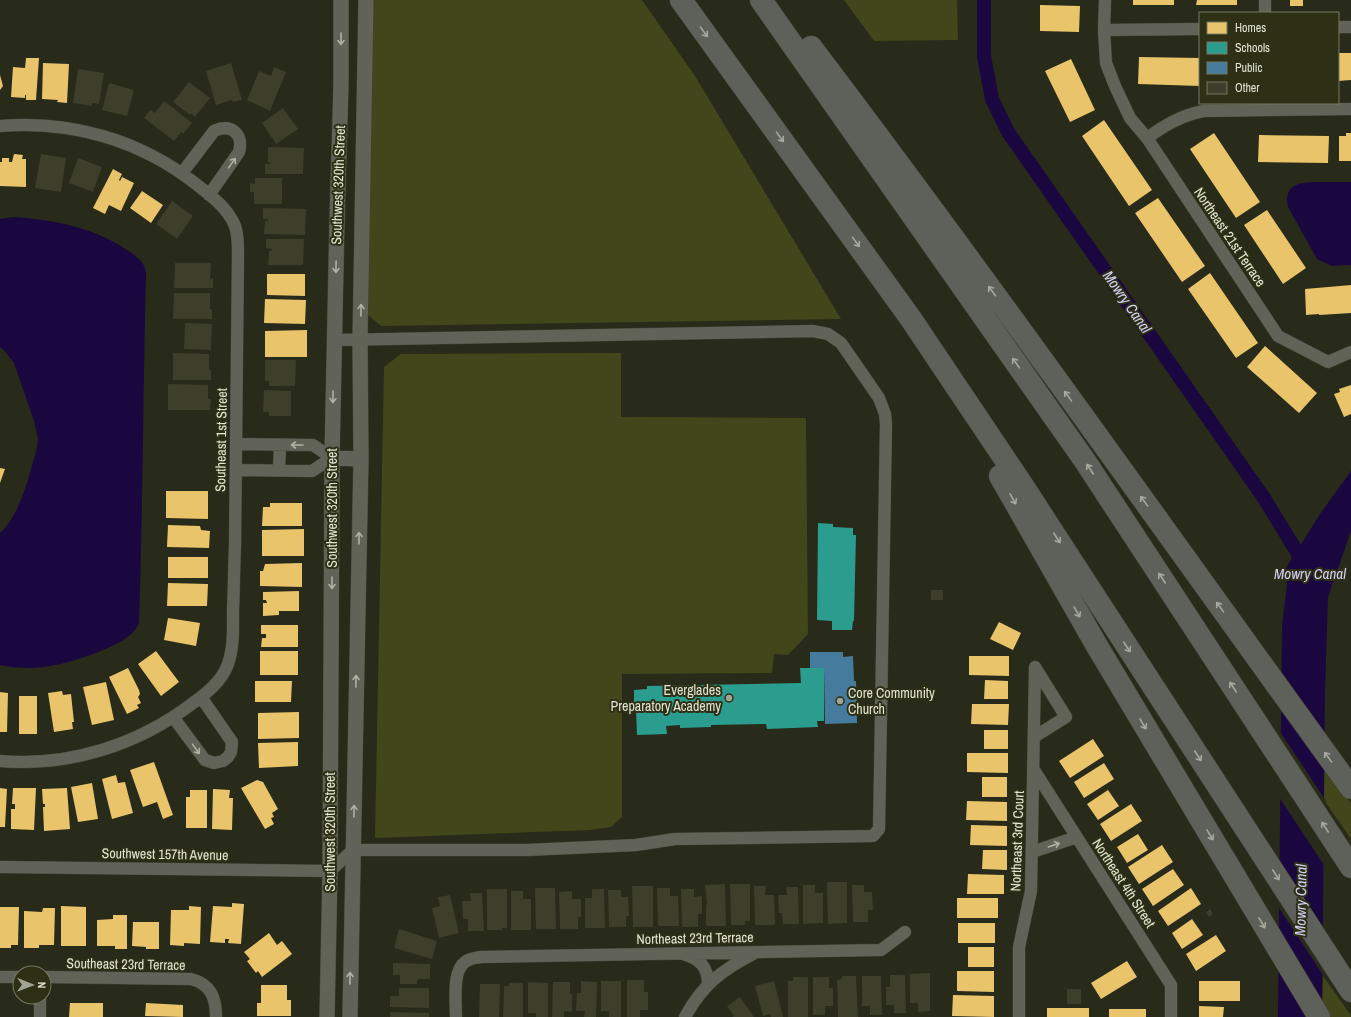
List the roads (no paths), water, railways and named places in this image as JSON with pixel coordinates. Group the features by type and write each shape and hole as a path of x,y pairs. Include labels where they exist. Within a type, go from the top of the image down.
{"highway":[{"path":"681,0 911,319 1023,486 1348,986"},
{"path":"761,0 1085,461 1349,863"},
{"path":"776,0 880,138 1351,788"},
{"path":"911,319 1097,646 1319,1017"}],"street":[{"name":"Southwest 320th Street","path":"328,1017 332,458 342,84 341,0"},
{"name":"Southwest 320th Street","path":"350,1017 361,459 360,340 366,0"},
{"path":"1105,0 1104,30 1199,29"},
{"path":"1265,0 1265,12"},
{"path":"1339,27 1351,27"},
{"name":"Northeast 21st Terrace","path":"1104,30 1106,62 1130,118 1147,138 1278,336 1328,362 1351,352"},
{"path":"1147,138 1169,123 1193,113 1204,111 1351,109"},
{"name":"Southeast 1st Street","path":"0,126 20,124 87,132 131,145 172,166 209,195 223,208 230,218 235,226 237,237 236,470 232,647 225,671 213,686 201,697 174,717 122,744 59,759 0,761"},
{"path":"186,176 214,130 220,127 235,131 239,137 241,145 239,152 209,195"},
{"path":"330,871 353,850 527,850 636,845 675,839 873,836 879,829 887,449 886,418 879,398 841,343 828,334 820,332 805,331 335,340"},
{"path":"236,444 313,445 332,458 361,459"},
{"path":"279,470 280,445"},
{"path":"236,470 312,471 332,458"},
{"name":"Northeast 3rd Court","path":"1019,1017 1019,947 1032,891 1032,852 1035,667 1066,717 1034,737"},
{"path":"174,717 205,760 214,763 223,761 231,752 232,742 201,697"},
{"name":"Northeast 4th Street","path":"1034,770 1171,985 1171,1017"},
{"path":"1032,852 1077,837"},
{"name":"Southwest 157th Avenue","path":"0,867 330,871"},
{"name":"Northeast 23rd Terrace","path":"456,1017 456,981 458,969 465,962 481,957 881,950 905,932"},
{"path":"685,1017 691,1006 708,984 731,966 759,952"},
{"path":"678,953 692,957 706,969 708,984"},
{"path":"0,977 12,977"},
{"name":"Southeast 23rd Terrace","path":"52,977 197,981 210,990 215,999 216,1017"},
{"path":"40,1005 40,1017"}],"water":[{"path":"1313,182 1351,182 1351,265 1332,266 1317,259 1288,207 1288,195 1292,187"},
{"path":"14,217 44,220 87,230 114,242 137,257 144,265 146,272 139,623 127,637 117,644 92,655 53,666 32,668 0,665 0,533 14,516 19,505 31,470 38,438 34,421 14,363 0,347 0,219"},
{"name":"Mowry Canal","path":"1351,471 1351,531 1328,597 1325,693 1322,1017 1278,1017 1282,626 1287,585 1286,568 1320,514"}],"waterway":[{"name":"Mowry Canal","path":"984,0 984,56 992,99 1008,132 1264,498 1297,552 1302,569"}],"place":[{"name":"Everglades Preparatory Academy","path":"729,698"},
{"name":"Core Community Church","path":"840,701"}]}
